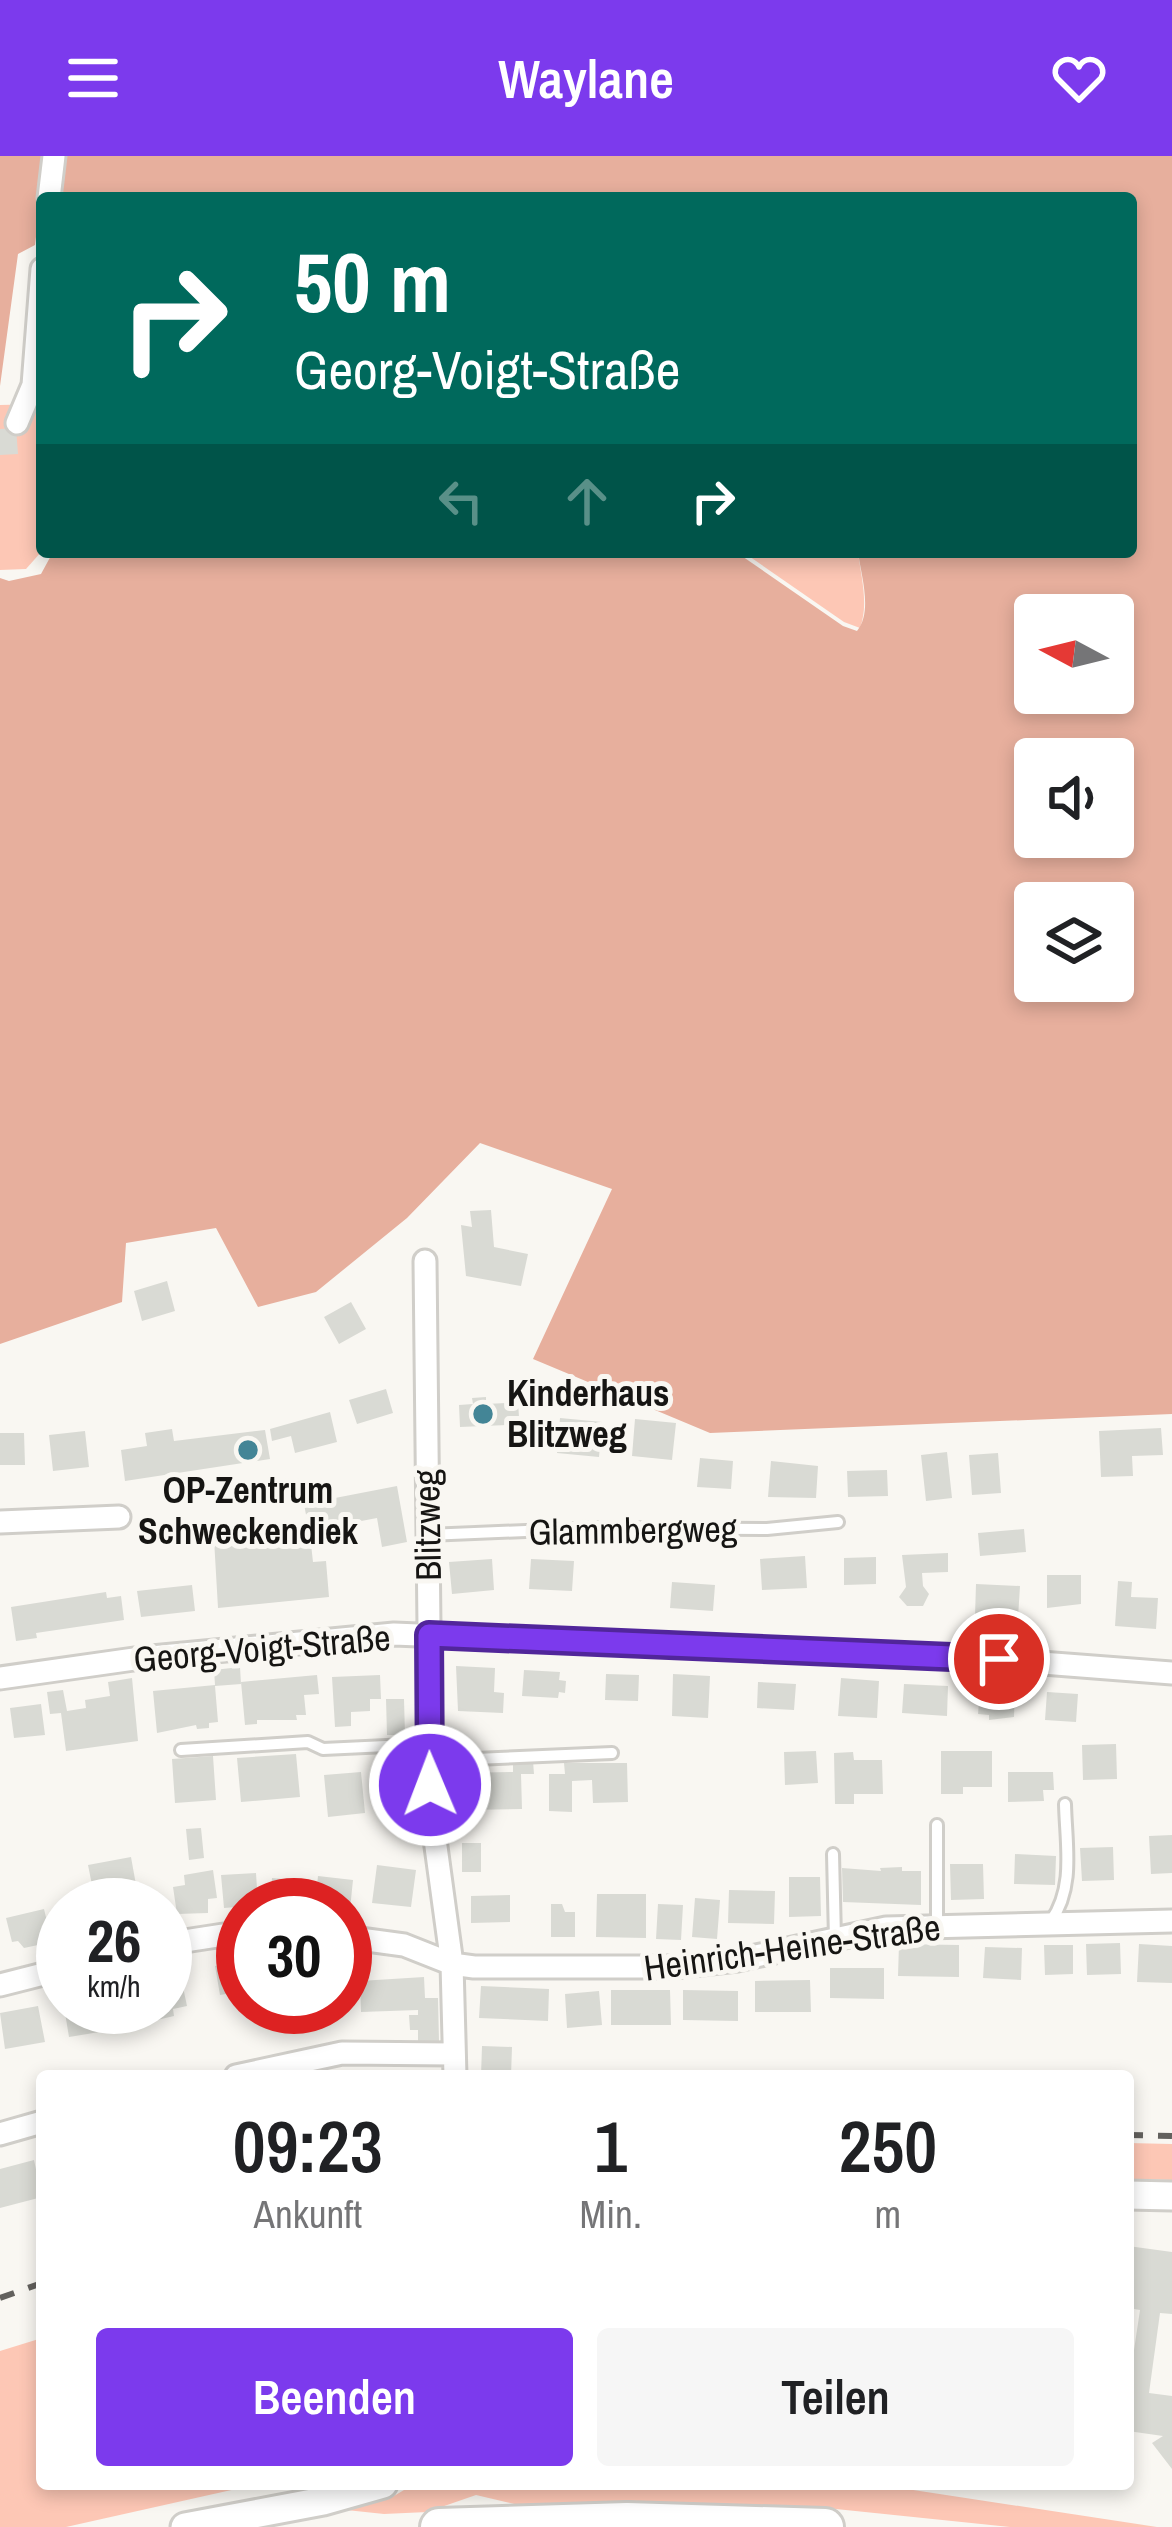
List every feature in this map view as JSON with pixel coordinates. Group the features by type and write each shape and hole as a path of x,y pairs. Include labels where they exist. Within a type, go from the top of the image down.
{"highway":[{"path":"439,2527 627,2521 826,2527"}],"main road":[{"path":"1134,2194 1172,2196"},
{"path":"185,2527 361,2490"}],"street":[{"path":"50,192 54,156"},
{"path":"17,423 33,385 36,346"},
{"name":"Blitzweg","path":"425,1261 429,1753 435,1852 452,1964 454,2065"},
{"path":"0,1522 119,1517"},
{"name":"Georg-Voigt-Straße","path":"0,1678 141,1658 394,1634 964,1657 1172,1673"},
{"name":"Heinrich-Heine-Straße","path":"372,1941 404,1945 452,1964 550,1970 675,1967 737,1960 886,1928 1172,1921"},
{"path":"0,1985 36,1976"},
{"path":"264,2070 342,2053 454,2065"},
{"path":"0,2134 36,2124"}],"lane":[{"name":"Glammbergweg","path":"427,1535 598,1528 767,1529 838,1522"},
{"path":"181,1750 308,1742 323,1749 429,1753 612,1753"},
{"path":"1049,1923 1064,1902 1067,1888 1065,1804"},
{"path":"937,1825 937,1925"},
{"path":"833,1854 835,1939"}],"shaded area":[{"path":"0,156 46,156 42,192 36,192 35,245 18,254 0,386"},
{"path":"62,156 1172,156 1172,1414 710,1433 533,1359 612,1189 480,1143 407,1218 316,1292 258,1307 216,1228 126,1243 122,1302 0,1344 0,578 9,581 41,574 50,558 745,558 843,626 857,631 865,604 859,558 1137,558 1137,192 58,192"},
{"path":"36,404 36,558 26,569 0,570 0,405"},
{"path":"752,558 859,558 863,619 860,628 844,622"},
{"path":"1134,2143 1172,2144 1172,2180 1134,2179"},
{"path":"36,2340 36,2490 231,2490 66,2527 0,2527 0,2351"},
{"path":"404,2490 913,2490 1157,2527 1010,2527 807,2506 531,2508 476,2495 427,2512 337,2509 389,2499"}],"building":[{"path":"16,428 18,454 0,455 0,429"},
{"path":"491,1210 494,1247 528,1254 521,1286 466,1276 461,1225 472,1227 470,1211"},
{"path":"167,1281 175,1311 142,1321 134,1291"},
{"path":"351,1302 366,1329 339,1344 324,1317"},
{"path":"505,1387 517,1387 519,1417 507,1418 507,1425 460,1427 459,1405 486,1397 486,1404 506,1403"},
{"path":"386,1389 393,1413 357,1424 349,1400"},
{"path":"330,1412 337,1442 295,1453 291,1436 272,1441 270,1429"},
{"path":"560,1418 602,1422 599,1457 557,1453"},
{"path":"635,1419 676,1423 672,1460 632,1456"},
{"path":"1161,1428 1163,1455 1132,1456 1133,1476 1101,1477 1099,1431"},
{"path":"172,1429 174,1441 265,1430 270,1459 125,1481 121,1450 147,1446 145,1433"},
{"path":"85,1431 89,1467 53,1471 49,1435"},
{"path":"0,1433 24,1433 25,1465 0,1465"},
{"path":"947,1452 952,1498 926,1501 921,1455"},
{"path":"998,1453 1001,1493 972,1495 969,1455"},
{"path":"700,1458 733,1461 731,1489 697,1487"},
{"path":"771,1461 818,1466 816,1498 768,1497"},
{"path":"887,1470 888,1496 848,1497 847,1471"},
{"path":"397,1486 407,1542 382,1547 377,1518 309,1531 304,1504"},
{"path":"1024,1529 1026,1552 980,1556 978,1533"},
{"path":"296,1531 297,1545 311,1544 313,1562 326,1561 329,1597 218,1608 214,1539"},
{"path":"948,1553 948,1572 922,1573 929,1594 923,1606 907,1606 899,1597 906,1587 902,1555"},
{"path":"805,1556 807,1588 762,1590 760,1559"},
{"path":"876,1557 876,1584 844,1585 844,1558"},
{"path":"492,1559 494,1590 452,1594 449,1562"},
{"path":"531,1559 574,1561 572,1591 529,1589"},
{"path":"1047,1575 1081,1575 1081,1604 1047,1608"},
{"path":"1118,1581 1132,1582 1131,1597 1158,1598 1156,1629 1115,1626"},
{"path":"672,1582 715,1585 713,1611 670,1608"},
{"path":"976,1584 1020,1586 1018,1618 975,1616"},
{"path":"192,1585 195,1611 141,1617 137,1591"},
{"path":"106,1592 107,1598 121,1596 124,1620 36,1633 37,1638 16,1641 11,1607"},
{"path":"456,1666 495,1668 494,1692 504,1693 503,1713 458,1711"},
{"path":"240,1667 241,1684 215,1686 218,1722 209,1723 209,1728 197,1729 196,1725 157,1733 153,1691 215,1685 214,1670"},
{"path":"524,1670 560,1672 559,1680 566,1681 565,1693 559,1692 558,1698 522,1696"},
{"path":"606,1674 639,1675 638,1701 605,1700"},
{"path":"673,1674 710,1676 708,1718 672,1716"},
{"path":"317,1675 319,1694 304,1695 306,1715 245,1725 241,1682"},
{"path":"380,1675 381,1699 370,1699 370,1711 351,1712 351,1726 335,1727 332,1677"},
{"path":"132,1678 138,1741 66,1751 61,1713 50,1714 47,1692 63,1690 67,1711 86,1708 85,1700 110,1696 108,1682"},
{"path":"841,1678 879,1681 877,1718 838,1716"},
{"path":"758,1682 796,1684 794,1710 757,1708"},
{"path":"904,1684 948,1686 947,1716 902,1713"},
{"path":"1003,1687 1015,1688 1014,1717 989,1720 989,1715 978,1714 980,1690 1003,1692"},
{"path":"1047,1692 1078,1694 1076,1722 1045,1720"},
{"path":"386,1699 404,1699 405,1735 387,1735"},
{"path":"41,1704 45,1735 14,1738 10,1708"},
{"path":"1116,1744 1117,1779 1083,1780 1082,1745"},
{"path":"816,1751 818,1783 785,1785 784,1752"},
{"path":"941,1751 992,1751 992,1787 963,1787 963,1794 941,1794"},
{"path":"853,1752 854,1760 882,1760 883,1794 854,1794 854,1804 835,1804 834,1753"},
{"path":"296,1754 300,1797 241,1802 237,1758"},
{"path":"213,1756 216,1800 175,1803 172,1759"},
{"path":"513,1761 533,1761 534,1774 521,1774 522,1809 462,1810 461,1773 513,1772"},
{"path":"564,1763 627,1763 628,1802 593,1803 592,1780 572,1781 572,1812 549,1811 549,1774 565,1774"},
{"path":"385,1766 410,1767 410,1784 384,1783"},
{"path":"361,1772 365,1813 328,1817 324,1775"},
{"path":"1008,1772 1053,1772 1054,1790 1043,1790 1044,1801 1008,1802"},
{"path":"386,1789 406,1789 405,1821 385,1820"},
{"path":"201,1828 204,1858 189,1860 186,1829"},
{"path":"1172,1835 1172,1873 1151,1874 1149,1836"},
{"path":"462,1843 481,1843 481,1872 462,1872"},
{"path":"1113,1847 1114,1880 1082,1881 1080,1848"},
{"path":"1015,1854 1056,1856 1055,1885 1014,1884"},
{"path":"131,1857 135,1878 91,1878 88,1865"},
{"path":"950,1864 983,1864 984,1899 951,1900"},
{"path":"377,1865 416,1870 411,1907 372,1903"},
{"path":"902,1867 902,1871 921,1871 921,1905 843,1902 842,1868 881,1871"},
{"path":"213,1870 216,1898 208,1899 208,1913 192,1914 192,1878 184,1875"},
{"path":"256,1873 256,1878 221,1878"},
{"path":"789,1877 820,1877 821,1916 789,1917"},
{"path":"729,1890 775,1891 774,1924 728,1923"},
{"path":"597,1894 646,1894 646,1938 596,1937"},
{"path":"510,1895 510,1922 471,1923 471,1896"},
{"path":"695,1898 720,1900 717,1939 692,1937"},
{"path":"551,1904 575,1912 575,1937 551,1937"},
{"path":"658,1904 683,1905 681,1940 656,1939"},
{"path":"36,1911 36,1945 24,1948 12,1942 6,1918"},
{"path":"1120,1943 1121,1974 1087,1975 1086,1944"},
{"path":"899,1944 959,1945 959,1977 898,1976"},
{"path":"1139,1944 1172,1946 1172,1983 1137,1982"},
{"path":"1044,1945 1073,1945 1073,1974 1045,1975"},
{"path":"985,1947 1022,1948 1021,1980 983,1978"},
{"path":"830,1968 884,1968 884,1999 830,1998"},
{"path":"424,1977 425,1998 438,1998 439,2041 418,2041 418,2030 410,2030 409,2015 418,2015 418,2010 372,2012 372,1980"},
{"path":"810,1980 811,2012 755,2012 755,1981"},
{"path":"481,1986 549,1989 548,2021 479,2018"},
{"path":"611,1990 670,1990 671,2025 611,2025"},
{"path":"683,1990 738,1991 738,2021 683,2020"},
{"path":"599,1991 602,2025 567,2028 565,1994"},
{"path":"36,2006 36,2034 43,2034 45,2042 5,2049 0,2013"},
{"path":"482,2046 512,2047 511,2070 481,2070"},
{"path":"34,2160 36,2199 0,2208 0,2169"},
{"path":"1134,2247 1172,2252 1172,2314 1160,2313 1149,2393 1172,2396 1172,2469 1152,2443 1163,2436 1134,2432 1134,2350 1140,2310 1134,2309"}],"railway":[{"path":"1134,2135 1172,2136"},
{"path":"0,2298 36,2285"}],"place":[{"name":"Kinderhaus Blitzweg","path":"483,1414"},
{"name":"OP-Zentrum Schweckendiek","path":"248,1450"}],"route":[{"path":"430,1785 429,1635 999,1659"}]}
